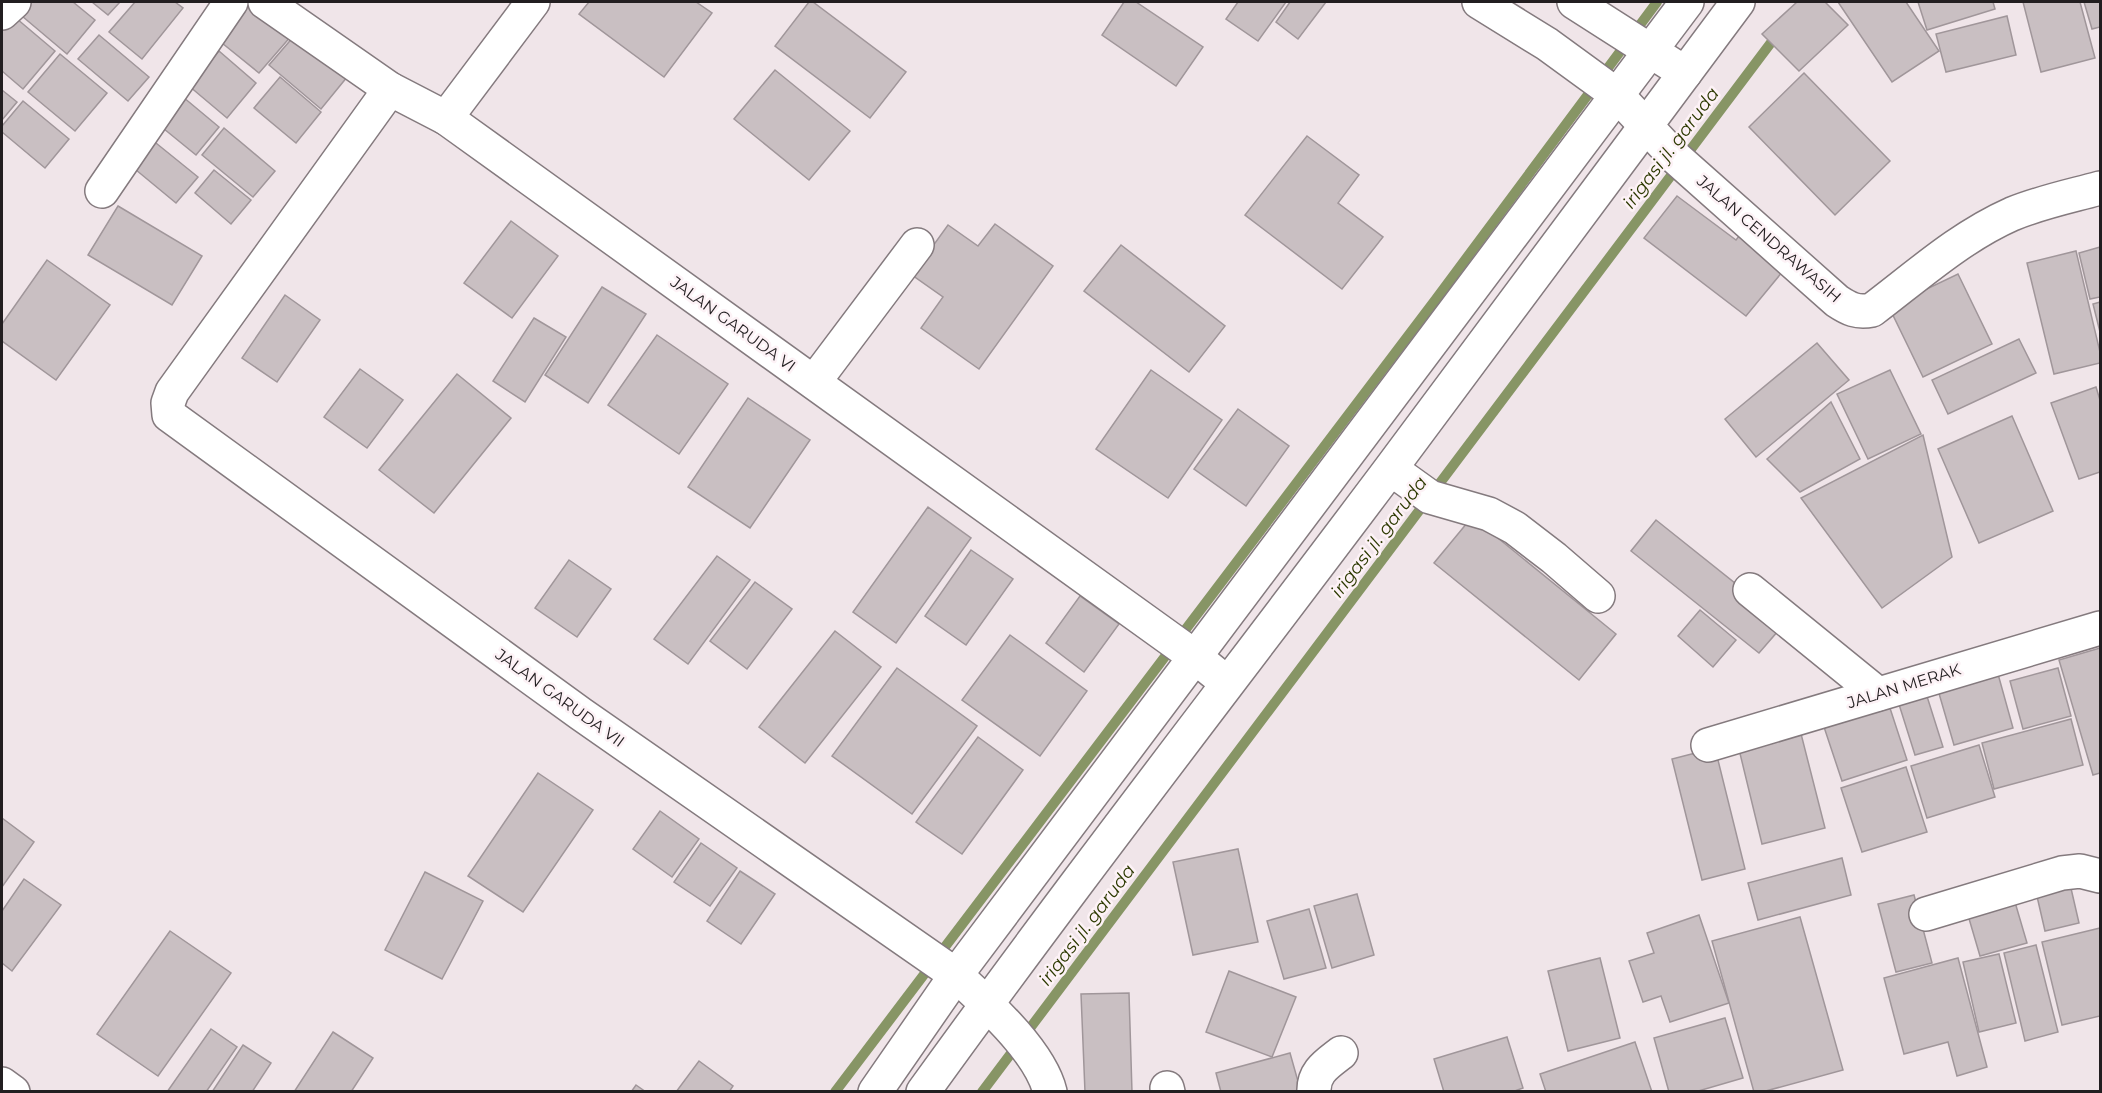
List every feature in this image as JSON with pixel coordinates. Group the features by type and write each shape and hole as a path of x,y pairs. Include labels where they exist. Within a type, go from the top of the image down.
{"street":[{"path":"2,14 14,2"},
{"path":"102,191 231,2"},
{"name":"JALAN GARUDA VI","path":"265,2 390,89 446,118 1194,656 1227,683"},
{"path":"446,118 533,2"},
{"name":"JALAN CENDRAWASIH","path":"1479,2 1547,44 1617,95 1684,164 1837,301 1857,312 1872,310 1936,260 1984,229 2038,204 2100,188"},
{"path":"1574,2 1685,73"},
{"path":"874,1092 957,975 1194,656 1687,2"},
{"path":"923,1092 986,1003 1391,469 1738,2"},
{"name":"JALAN GARUDA VII","path":"390,89 172,392 168,403 169,415 581,714 957,975 986,1003 1026,1048 1042,1070 1050,1092"},
{"path":"814,382 917,245"},
{"path":"1391,469 1438,500 1489,514 1515,528 1598,596"},
{"path":"1750,590 1878,694"},
{"name":"JALAN MERAK","path":"1708,745 2100,628"},
{"path":"1926,914 2062,873 2080,871 2100,876"},
{"path":"1314,1092 1314,1082 1318,1071 1341,1053"},
{"path":"2,1084 13,1092"}],"building":[{"path":"24,2 73,2 95,20 67,54 16,11"},
{"path":"92,2 120,2 108,15"},
{"path":"135,2 175,2 183,8 142,59 109,32"},
{"path":"249,2 253,2 292,35 259,73 217,39"},
{"path":"589,2 696,2 712,13 664,77 579,14"},
{"path":"809,2 813,2 906,72 870,118 775,46"},
{"path":"1124,2 1136,2 1203,47 1176,86 1102,35"},
{"path":"1238,2 1286,2 1258,41 1226,19"},
{"path":"1290,2 1326,2 1298,39 1276,22"},
{"path":"1797,2 1825,2 1848,25 1799,71 1762,34"},
{"path":"1838,2 1906,2 1939,51 1892,82"},
{"path":"1918,2 1993,2 1995,9 1927,30"},
{"path":"2023,2 2080,2 2095,58 2041,72"},
{"path":"2084,2 2100,2 2100,27 2092,29"},
{"path":"10,13 55,51 23,89 2,71 2,22"},
{"path":"2007,16 2016,55 1946,72 1936,34"},
{"path":"301,28 352,71 321,109 269,65"},
{"path":"99,35 149,77 128,101 78,59"},
{"path":"219,51 256,83 227,118 189,86"},
{"path":"60,54 107,93 75,131 28,92"},
{"path":"775,70 850,131 809,180 734,119"},
{"path":"1804,73 1890,161 1835,215 1749,127"},
{"path":"280,77 321,112 296,143 254,108"},
{"path":"2,90 17,102 2,120"},
{"path":"177,92 219,127 196,155 153,120"},
{"path":"23,101 69,139 45,168 2,132 2,126"},
{"path":"224,128 275,171 253,197 202,155"},
{"path":"1307,136 1359,175 1338,203 1383,237 1342,289 1245,215"},
{"path":"151,139 198,177 176,203 130,165"},
{"path":"214,170 251,200 231,224 195,193"},
{"path":"1677,196 1736,240 1743,231 1788,265 1746,316 1644,238"},
{"path":"118,206 202,256 172,305 88,255"},
{"path":"511,221 558,256 512,318 464,283"},
{"path":"995,224 1053,266 979,369 921,328 943,297 912,275 948,225 978,246"},
{"path":"1121,245 1225,326 1189,372 1084,291"},
{"path":"2100,247 2100,297 2090,299 2079,253"},
{"path":"2076,251 2100,352 2100,363 2054,374 2027,263"},
{"path":"47,260 110,305 56,380 2,341 2,324"},
{"path":"1958,274 1992,344 1923,377 1889,307"},
{"path":"602,287 646,314 588,403 545,375"},
{"path":"285,295 320,320 277,382 242,358"},
{"path":"2100,302 2100,332 2093,304"},
{"path":"534,318 566,337 525,402 493,381"},
{"path":"657,335 728,384 679,454 608,405"},
{"path":"2019,339 2036,373 1948,414 1932,380"},
{"path":"1817,343 1849,380 1756,457 1725,419"},
{"path":"360,369 403,400 367,448 324,417"},
{"path":"1151,370 1222,420 1168,498 1096,449"},
{"path":"1890,370 1921,434 1868,459 1837,394"},
{"path":"457,374 511,418 434,513 379,470"},
{"path":"2096,387 2100,400 2100,472 2079,479 2051,403"},
{"path":"748,398 810,440 750,528 688,487"},
{"path":"1831,402 1860,459 1800,492 1767,459"},
{"path":"1238,409 1289,446 1246,506 1194,469"},
{"path":"2012,416 2053,511 1979,543 1938,449"},
{"path":"1923,435 1952,557 1882,608 1801,498"},
{"path":"928,507 971,538 896,643 853,612"},
{"path":"1472,517 1616,634 1579,680 1434,563"},
{"path":"1656,520 1785,623 1759,653 1631,551"},
{"path":"971,550 1013,579 966,645 925,616"},
{"path":"717,556 750,580 688,664 654,639"},
{"path":"569,560 611,589 577,637 535,608"},
{"path":"755,582 792,609 747,669 710,641"},
{"path":"1080,596 1119,624 1084,672 1046,643"},
{"path":"1700,610 1736,640 1713,667 1678,636"},
{"path":"835,631 881,667 805,763 759,727"},
{"path":"1010,635 1087,691 1040,756 962,700"},
{"path":"2100,648 2100,773 2093,775 2059,660"},
{"path":"897,668 977,726 912,814 832,756"},
{"path":"2058,668 2071,716 2023,729 2010,681"},
{"path":"1998,674 2013,728 1954,745 1938,690"},
{"path":"1925,690 1943,747 1915,755 1897,698"},
{"path":"1887,699 1907,760 1842,781 1822,721"},
{"path":"2071,719 2083,765 1994,789 1982,743"},
{"path":"1798,722 1825,828 1762,844 1736,737"},
{"path":"978,737 1023,770 962,854 916,822"},
{"path":"1979,745 1995,797 1927,818 1911,766"},
{"path":"1715,748 1745,869 1702,880 1672,759"},
{"path":"1906,767 1927,832 1862,852 1841,788"},
{"path":"538,773 593,810 523,912 468,876"},
{"path":"660,811 699,839 672,877 633,849"},
{"path":"2,818 34,842 2,887"},
{"path":"701,843 737,868 710,906 674,882"},
{"path":"1238,849 1258,942 1193,955 1173,862"},
{"path":"1842,858 1851,895 1758,920 1748,883"},
{"path":"740,871 775,894 741,944 707,921"},
{"path":"425,872 483,901 442,979 385,950"},
{"path":"24,879 61,905 12,971 2,963 2,911"},
{"path":"2070,884 2079,923 2045,931 2036,892"},
{"path":"2012,892 2027,943 1980,956 1965,905"},
{"path":"1357,894 1374,955 1332,968 1314,906"},
{"path":"1914,895 1932,963 1896,972 1878,904"},
{"path":"1309,909 1326,968 1284,979 1267,921"},
{"path":"1699,915 1729,1003 1670,1022 1661,996 1643,1002 1629,961 1654,953 1647,933"},
{"path":"1800,917 1843,1070 1762,1092 1754,1092 1712,941"},
{"path":"2100,928 2100,1016 2062,1025 2042,942"},
{"path":"170,931 231,973 158,1076 97,1034"},
{"path":"2036,945 2058,1032 2025,1041 2004,953"},
{"path":"1999,954 2016,1023 1979,1032 1963,962"},
{"path":"1600,958 1620,1038 1568,1051 1548,971"},
{"path":"1958,958 1987,1067 1957,1076 1948,1042 1904,1054 1884,978"},
{"path":"1229,971 1296,997 1272,1057 1206,1032"},
{"path":"1129,993 1132,1092 1085,1092 1081,994"},
{"path":"1725,1018 1743,1078 1695,1092 1669,1092 1654,1038"},
{"path":"211,1029 237,1047 206,1092 167,1092"},
{"path":"333,1032 373,1058 351,1092 294,1092"},
{"path":"1507,1037 1523,1088 1512,1092 1444,1092 1434,1059"},
{"path":"1635,1042 1652,1092 1546,1092 1540,1074"},
{"path":"243,1045 271,1063 252,1092 212,1092"},
{"path":"1290,1053 1301,1092 1221,1092 1216,1073"},
{"path":"699,1061 733,1086 729,1092 676,1092"},
{"path":"636,1085 646,1092 631,1092"}],"waterway":[{"path":"835,1092 1436,299 1657,2"},
{"name":"irigasi jl. garuda","path":"982,1092 1779,32"}]}
